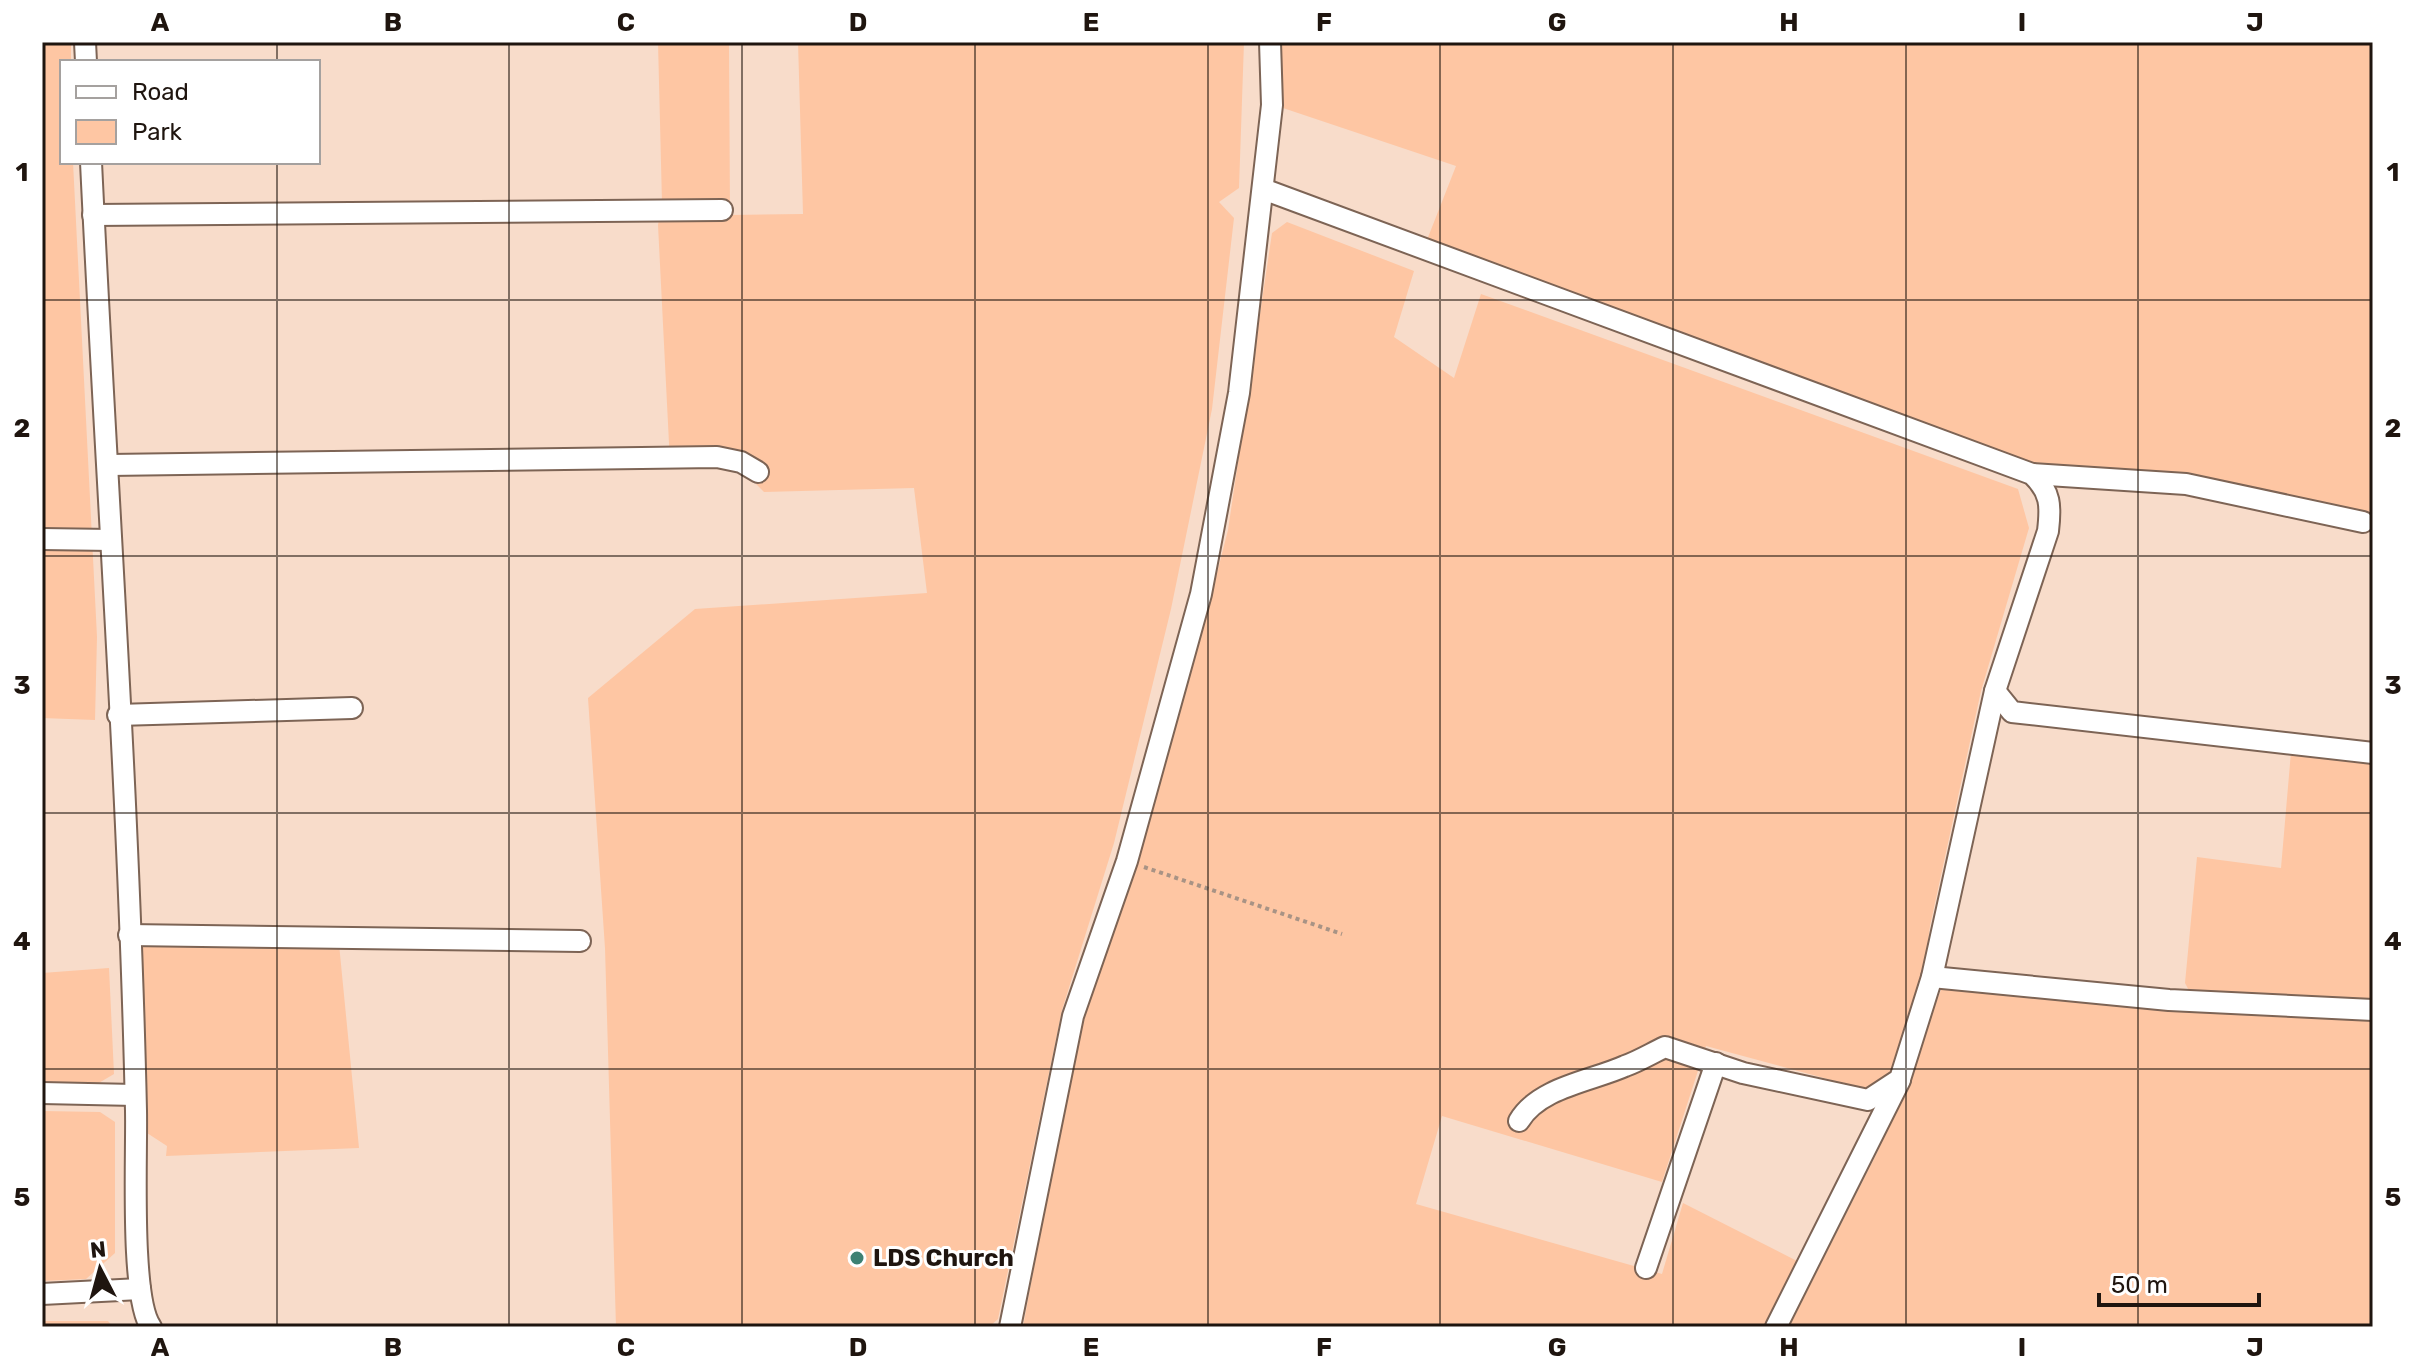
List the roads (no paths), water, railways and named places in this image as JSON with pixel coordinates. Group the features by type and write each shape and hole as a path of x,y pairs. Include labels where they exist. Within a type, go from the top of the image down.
{"street":[{"path":"1010,1327 1073,1016 1127,861 1201,594 1239,393 1272,105 1270,42"},
{"path":"91,164 109,465 140,1289 151,1327"},
{"path":"1263,189 2032,474 2186,484 2363,522"},
{"path":"93,215 722,210"},
{"path":"109,465 717,457 741,462 758,472"},
{"path":"1776,1327 1900,1079 1932,977 1995,691 2048,531 2051,506 2046,487 2032,474"},
{"path":"42,539 111,540"},
{"path":"1995,691 2012,712 2373,753"},
{"path":"118,715 352,708"},
{"path":"129,935 580,941"},
{"path":"1932,977 2169,1000 2373,1010"},
{"path":"1519,1121 1526,1110 1566,1087 1624,1067 1665,1047 1824,1093 1868,1100 1900,1079"},
{"path":"1646,1268 1716,1063"},
{"path":"42,1093 135,1095"},
{"path":"42,1294 140,1289"}],"place":[{"name":"LDS Church","path":"857,1258"}]}
